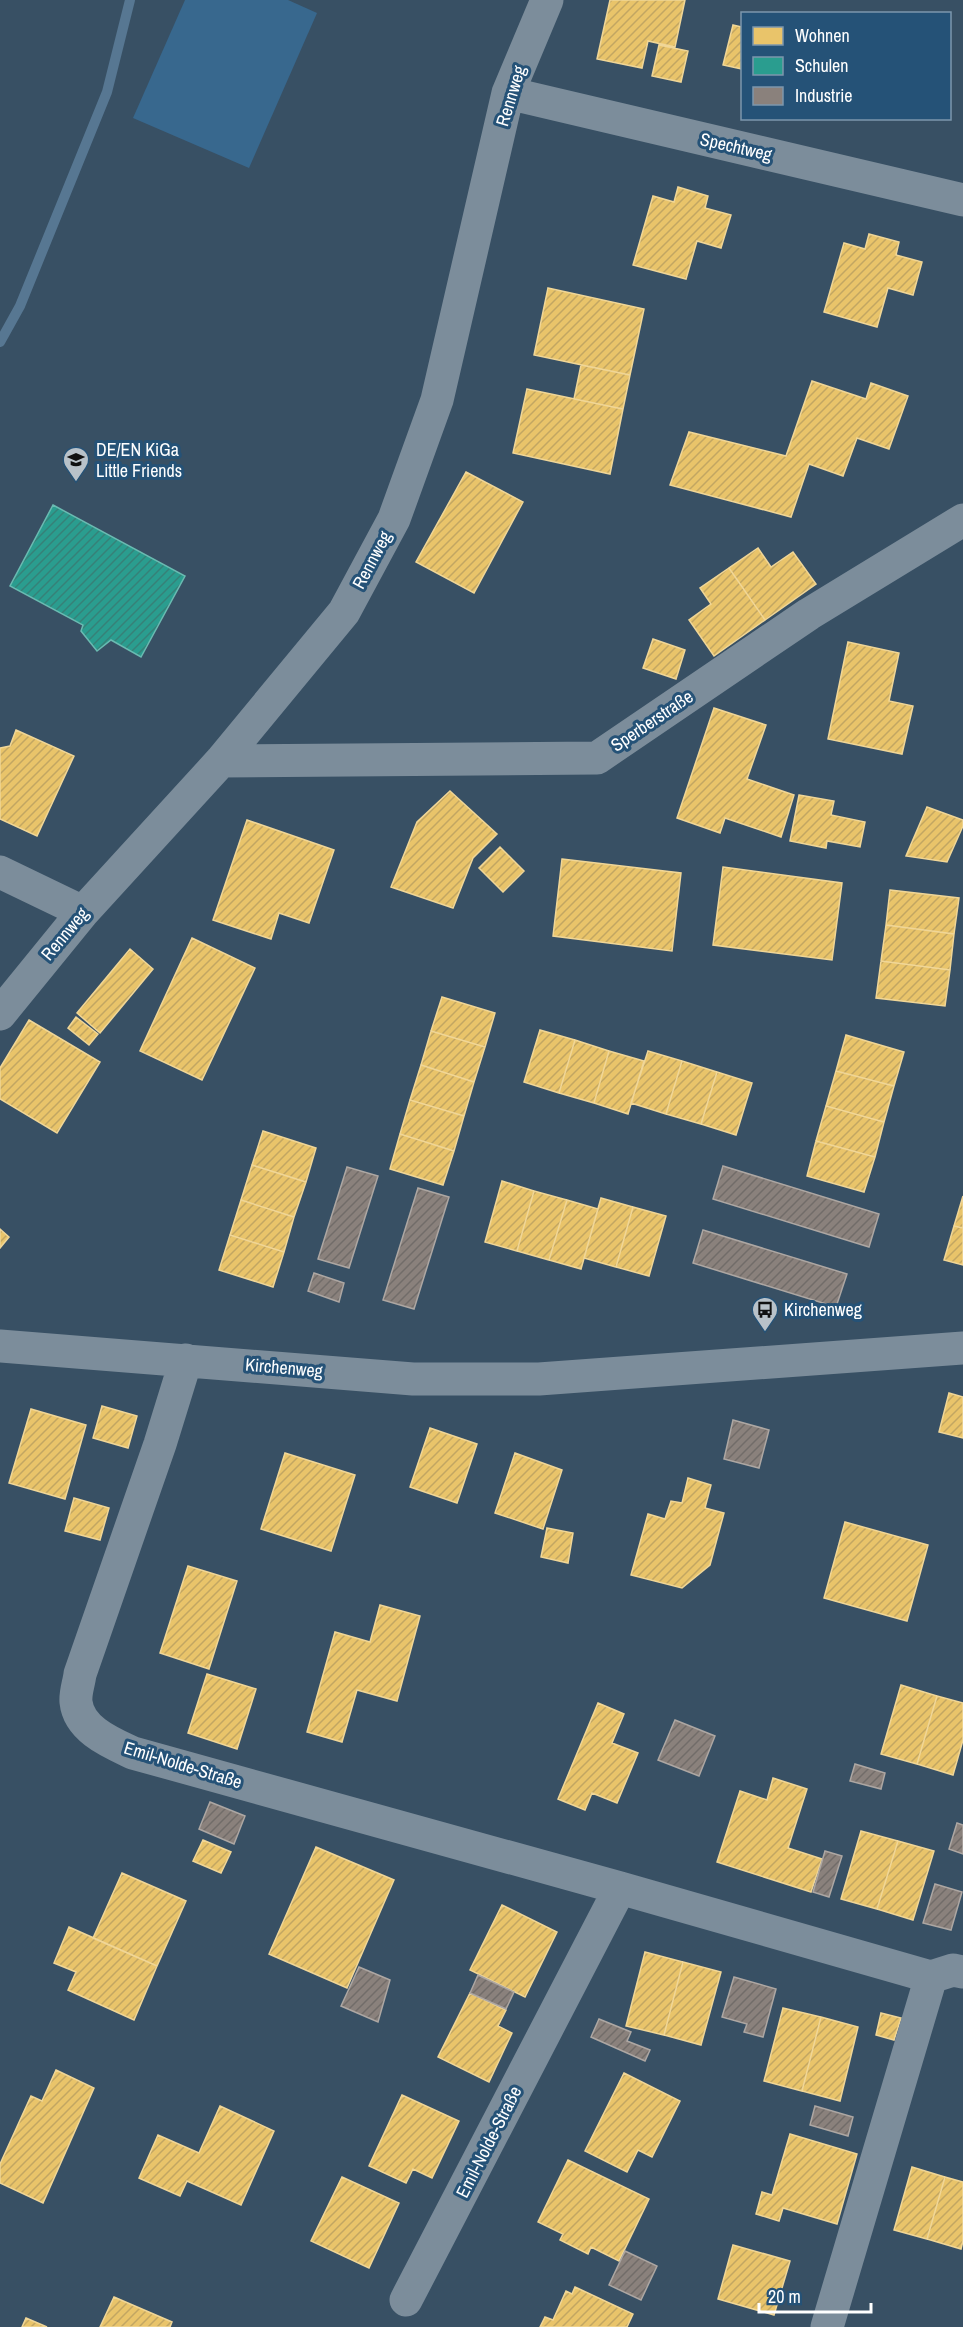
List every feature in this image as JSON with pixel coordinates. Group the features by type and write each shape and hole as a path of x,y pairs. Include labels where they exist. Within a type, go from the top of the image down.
{"street":[{"name":"Rennweg","path":"0,1014 83,912 221,761 345,612 394,519 437,400 508,93 547,0"},
{"name":"Spechtweg","path":"508,93 963,200"},
{"name":"Sperberstraße","path":"221,761 597,758 809,614 963,520"},
{"path":"0,872 83,912"},
{"name":"Kirchenweg","path":"0,1346 413,1379 539,1379 963,1348"},
{"name":"Emil-Nolde-Straße","path":"186,1360 160,1444 80,1674 76,1702 82,1719 92,1730 133,1753 931,1977 953,1970 963,1972"},
{"name":"Emil-Nolde-Straße","path":"406,2300 620,1888"},
{"path":"827,2327 931,1977"}],"shaded area":[{"path":"185,0 288,0 317,13 249,168 133,118"}],"building: Wohnen":[{"path":"610,0 685,0 675,47 648,41 642,68 597,59"},
{"path":"733,25 741,27 741,69 723,65"},
{"path":"659,45 688,51 681,82 652,76"},
{"path":"678,187 708,196 705,208 731,215 721,248 697,241 686,279 633,265 653,196 674,202"},
{"path":"869,234 899,242 896,255 922,262 913,295 888,288 877,327 824,312 844,243 865,249"},
{"path":"548,288 644,309 630,375 534,355"},
{"path":"581,365 630,375 623,409 574,399"},
{"path":"812,381 866,399 871,383 908,396 889,449 857,438 843,476 809,464 791,517 670,485 689,432 786,456"},
{"path":"527,389 623,409 610,474 513,453"},
{"path":"466,472 523,502 474,593 416,562"},
{"path":"758,548 771,567 793,552 816,584 765,620 729,568"},
{"path":"729,568 765,620 714,656 689,620 711,604 700,588"},
{"path":"653,639 685,650 676,679 643,668"},
{"path":"848,642 899,653 889,701 913,706 902,754 828,739"},
{"path":"714,708 766,725 747,779 794,795 781,837 725,818 720,833 677,818"},
{"path":"16,730 74,756 37,836 0,819 0,748 10,746"},
{"path":"450,791 497,834 473,858 453,908 391,887 417,822"},
{"path":"799,795 834,801 831,815 865,822 860,847 827,841 826,848 790,841"},
{"path":"927,807 963,820 963,826 947,862 906,856"},
{"path":"247,820 334,850 309,923 279,913 271,939 213,920"},
{"path":"500,847 524,871 503,892 479,868"},
{"path":"562,859 681,873 672,951 553,936"},
{"path":"723,867 842,883 832,960 713,945"},
{"path":"890,890 959,898 954,934 886,925"},
{"path":"886,925 954,934 950,970 881,961"},
{"path":"192,938 255,968 202,1080 140,1051"},
{"path":"130,949 153,969 100,1033 77,1013"},
{"path":"881,961 950,970 945,1006 876,998"},
{"path":"442,997 495,1013 485,1047 431,1031"},
{"path":"76,1017 98,1034 89,1045 68,1028"},
{"path":"29,1020 100,1062 57,1133 0,1099 0,1068"},
{"path":"540,1030 575,1040 559,1093 524,1082"},
{"path":"431,1031 485,1047 474,1082 421,1065"},
{"path":"846,1035 904,1052 894,1086 836,1071"},
{"path":"575,1040 609,1051 594,1103 559,1093"},
{"path":"609,1051 644,1061 628,1114 594,1103"},
{"path":"648,1051 682,1061 666,1114 631,1103"},
{"path":"682,1061 717,1072 701,1124 666,1114"},
{"path":"421,1065 474,1082 464,1116 410,1100"},
{"path":"836,1071 894,1086 884,1122 826,1106"},
{"path":"717,1072 752,1083 736,1135 701,1124"},
{"path":"410,1100 464,1116 454,1151 400,1134"},
{"path":"826,1106 884,1122 875,1157 816,1141"},
{"path":"263,1131 316,1148 306,1182 252,1165"},
{"path":"400,1134 454,1151 443,1185 390,1169"},
{"path":"816,1141 875,1157 864,1192 807,1176"},
{"path":"252,1165 306,1182 294,1217 241,1200"},
{"path":"502,1181 534,1191 517,1251 485,1242"},
{"path":"534,1191 567,1200 549,1260 517,1251"},
{"path":"963,1196 963,1228 954,1226"},
{"path":"601,1198 633,1207 616,1267 584,1258"},
{"path":"241,1200 294,1217 284,1252 230,1235"},
{"path":"567,1200 598,1209 581,1269 549,1260"},
{"path":"633,1207 666,1216 649,1276 616,1267"},
{"path":"954,1226 963,1228 963,1265 944,1260"},
{"path":"0,1229 9,1237 0,1248"},
{"path":"230,1235 284,1252 273,1287 219,1270"},
{"path":"949,1393 963,1397 963,1438 939,1432"},
{"path":"102,1406 137,1416 128,1448 93,1438"},
{"path":"31,1409 86,1425 65,1499 9,1483"},
{"path":"430,1428 477,1444 457,1503 410,1487"},
{"path":"285,1453 355,1475 331,1551 261,1529"},
{"path":"515,1453 562,1470 543,1529 495,1513"},
{"path":"688,1478 711,1485 705,1508 724,1513 710,1565 682,1588 631,1575 648,1514 665,1519 671,1501 682,1503"},
{"path":"74,1498 109,1508 100,1540 65,1531"},
{"path":"845,1522 928,1545 907,1621 824,1598"},
{"path":"547,1528 573,1533 568,1563 541,1557"},
{"path":"188,1566 237,1581 209,1669 160,1653"},
{"path":"380,1605 420,1616 397,1701 357,1690 342,1742 307,1732 335,1632 370,1642"},
{"path":"207,1674 256,1689 237,1749 188,1733"},
{"path":"901,1685 937,1696 917,1764 881,1754"},
{"path":"937,1696 963,1703 963,1740 953,1775 917,1764"},
{"path":"598,1703 624,1714 612,1743 638,1753 617,1803 592,1793 585,1810 558,1799"},
{"path":"773,1778 807,1789 788,1848 822,1859 811,1892 717,1862 740,1791 767,1800"},
{"path":"861,1831 898,1841 877,1909 841,1899"},
{"path":"203,1840 231,1852 221,1873 193,1861"},
{"path":"898,1841 934,1851 913,1920 877,1909"},
{"path":"316,1847 394,1880 347,1988 269,1954"},
{"path":"122,1873 186,1901 157,1966 93,1938"},
{"path":"502,1905 557,1932 525,1997 470,1970"},
{"path":"69,1927 157,1966 134,2020 68,1990 76,1972 54,1963"},
{"path":"645,1952 683,1962 664,2035 626,2026"},
{"path":"683,1962 721,1972 701,2045 664,2035"},
{"path":"470,1993 506,2010 498,2026 512,2033 489,2082 438,2057"},
{"path":"783,2008 821,2017 802,2091 764,2081"},
{"path":"881,2013 901,2018 894,2040 876,2035"},
{"path":"821,2017 858,2027 840,2101 802,2091"},
{"path":"56,2070 94,2088 43,2203 0,2183 0,2164 31,2096 42,2101"},
{"path":"624,2073 680,2101 652,2157 638,2150 627,2172 585,2151"},
{"path":"402,2095 459,2121 432,2178 413,2169 406,2183 369,2166"},
{"path":"220,2106 274,2131 241,2205 187,2181 180,2196 139,2178 158,2135 199,2153"},
{"path":"790,2134 857,2154 837,2224 783,2208 779,2221 756,2214 762,2192 772,2195"},
{"path":"568,2160 649,2199 619,2261 591,2247 588,2254 560,2240 563,2234 538,2222"},
{"path":"912,2167 945,2177 927,2239 894,2230"},
{"path":"342,2177 399,2203 369,2268 311,2241"},
{"path":"945,2177 963,2182 961,2249 927,2239"},
{"path":"733,2245 790,2261 774,2315 718,2299"},
{"path":"575,2287 633,2314 627,2327 540,2327 545,2317 553,2320 566,2291 572,2294"},
{"path":"114,2297 172,2322 170,2327 100,2327"},
{"path":"26,2318 47,2327 22,2327"}],"building: Schulen":[{"path":"53,505 185,576 141,657 111,640 97,651 81,631 83,625 10,586"}],"building: Industrie":[{"path":"723,1166 879,1214 869,1247 713,1199"},
{"path":"347,1167 378,1176 349,1268 318,1259"},
{"path":"418,1188 449,1197 414,1309 383,1300"},
{"path":"703,1230 847,1274 836,1307 693,1263"},
{"path":"314,1273 344,1283 339,1302 308,1291"},
{"path":"733,1420 769,1430 759,1468 724,1459"},
{"path":"675,1720 715,1736 699,1776 658,1760"},
{"path":"855,1764 885,1773 881,1789 850,1781"},
{"path":"210,1802 245,1816 234,1844 199,1829"},
{"path":"957,1823 963,1825 963,1854 949,1849"},
{"path":"825,1851 842,1856 829,1897 813,1892"},
{"path":"935,1884 962,1892 951,1930 923,1923"},
{"path":"359,1967 390,1980 378,2022 341,2006"},
{"path":"478,1975 514,1992 506,2009 470,1993"},
{"path":"734,1977 776,1989 763,2037 744,2032 747,2024 722,2017"},
{"path":"599,2019 631,2032 627,2041 650,2050 645,2061 591,2037"},
{"path":"815,2106 853,2117 848,2136 810,2125"},
{"path":"625,2251 657,2266 641,2300 609,2285"}],"waterway":[{"path":"0,342 20,306 107,92 130,0"}],"place":[{"name":"DE/EN KiGa Little Friends","path":"76,483"},
{"name":"Kirchenweg","path":"765,1333"}]}
